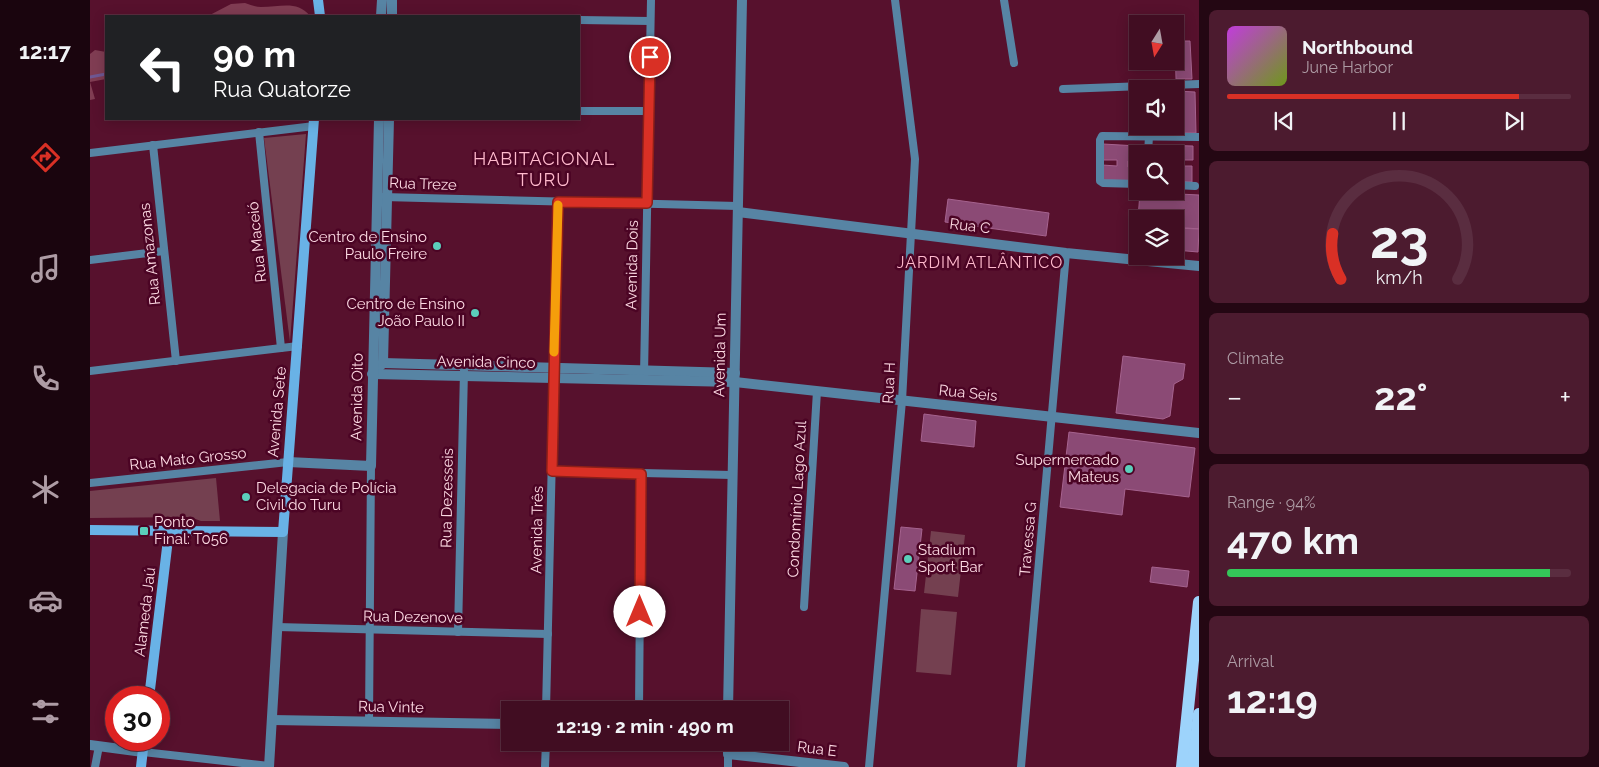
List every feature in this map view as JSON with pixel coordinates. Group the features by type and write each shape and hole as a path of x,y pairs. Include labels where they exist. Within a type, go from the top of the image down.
{"main road":[{"path":"318,0 320,15"},
{"name":"Avenida Sete","path":"283,532 314,122"},
{"path":"90,530 283,532"},
{"name":"Alameda Jaú","path":"151,686 169,531"},
{"path":"1182,767 1199,602"},
{"path":"1193,767 1199,714"},
{"path":"141,767 143,752"}],"street":[{"path":"381,15 382,0"},
{"path":"392,0 392,15"},
{"name":"Avenida Dois","path":"644,375 651,0"},
{"name":"Avenida Um","path":"728,701 742,0"},
{"name":"Rua H","path":"869,767 902,401 915,159 894,0"},
{"path":"1004,0 1014,63"},
{"path":"580,20 650,21"},
{"path":"1062,90 1199,84"},
{"path":"580,110 649,112"},
{"name":"Avenida Oito","path":"371,466 378,120"},
{"path":"372,374 383,363 389,120"},
{"path":"90,153 259,132 314,122"},
{"name":"Rua Maceió","path":"259,132 282,348"},
{"path":"1129,184 1104,183 1100,181 1100,140 1107,135 1199,137"},
{"path":"1148,145 1149,136"},
{"name":"Rua Amazonas","path":"152,145 176,361"},
{"path":"1184,185 1195,186"},
{"name":"Rua Treze","path":"376,196 647,203 738,209"},
{"name":"Avenida Três","path":"546,701 558,202"},
{"name":"Rua C","path":"738,209 910,234 1066,253 1199,266"},
{"path":"90,260 164,251"},
{"name":"Travessa G","path":"1021,767 1066,253"},
{"path":"90,371 298,346"},
{"name":"Avenida Cinco","path":"383,363 464,365 554,373"},
{"name":"Rua Dezesseis","path":"458,632 464,365"},
{"name":"Avenida Cinco","path":"372,374 464,376 554,373 735,377"},
{"name":"Rua Seis","path":"735,377 817,391 1199,433"},
{"name":"Condomínio Lago Azul","path":"804,607 817,391"},
{"path":"288,462 371,466 369,722"},
{"name":"Rua Mato Grosso","path":"90,483 288,462"},
{"path":"552,471 732,475"},
{"path":"639,701 641,474"},
{"name":"Avenida Sete","path":"269,767 283,532"},
{"name":"Rua Dezenove","path":"277,627 548,634"},
{"name":"Rua Vinte","path":"272,720 501,724"},
{"path":"95,767 94,745 269,767"},
{"path":"545,767 546,751"},
{"path":"728,754 728,767"},
{"name":"Rua E","path":"728,754 844,767"}],"shaded area":[{"path":"245,3 259,7 294,6 309,15 210,15 231,4"},
{"path":"95,50 105,52 105,79 90,82 90,54"},
{"path":"90,82 95,99 90,100"},
{"path":"306,134 290,342 264,138"},
{"path":"216,478 220,521 201,521 190,517 90,518 90,491"},
{"path":"931,531 965,535 958,597 924,593"},
{"path":"921,609 957,612 951,675 916,672"}],"building":[{"path":"1184,41 1190,41 1192,79 1176,79 1176,70 1184,70"},
{"path":"1184,91 1195,92 1196,133 1184,133"},
{"path":"1103,144 1129,145 1129,181 1101,180 1102,165 1117,166 1117,160 1102,160"},
{"path":"1184,146 1193,146 1193,160 1184,160"},
{"path":"1184,166 1192,166 1192,182 1184,182"},
{"path":"1184,194 1199,195 1199,229 1184,228 1184,210 1139,210 1139,200 1184,200"},
{"path":"948,199 1049,213 1046,236 945,222"},
{"path":"1184,228 1199,229 1198,252 1184,251"},
{"path":"1123,356 1185,364 1183,379 1174,384 1170,416 1163,419 1116,413"},
{"path":"924,414 976,421 974,447 921,441"},
{"name":"Supermercado Mateus","path":"1069,432 1195,448 1189,497 1125,489 1122,515 1060,507"},
{"name":"Stadium Sport Bar","path":"901,527 922,529 915,591 894,589"},
{"path":"1152,567 1189,571 1187,587 1150,582"}],"waterway":[{"path":"90,77 105,74"}],"slow traffic":[{"path":"554,352 558,205"}],"place":[{"name":"Centro de Ensino Paulo Freire","path":"437,246"},
{"name":"Centro de Ensino João Paulo II","path":"475,313"},
{"name":"Supermercado Mateus","path":"1129,469"},
{"name":"Delegacia de Polícia Civil do Turu","path":"246,497"},
{"name":"Ponto Final: T056","path":"144,531"},
{"name":"Stadium Sport Bar","path":"908,559"}],"district":[{"name":"HABITACIONAL TURU","path":"544,168"},
{"name":"JARDIM ATLÂNTICO","path":"980,262"}],"route":[{"path":"640,612 641,474 552,471 558,202 647,203 650,57"}]}
